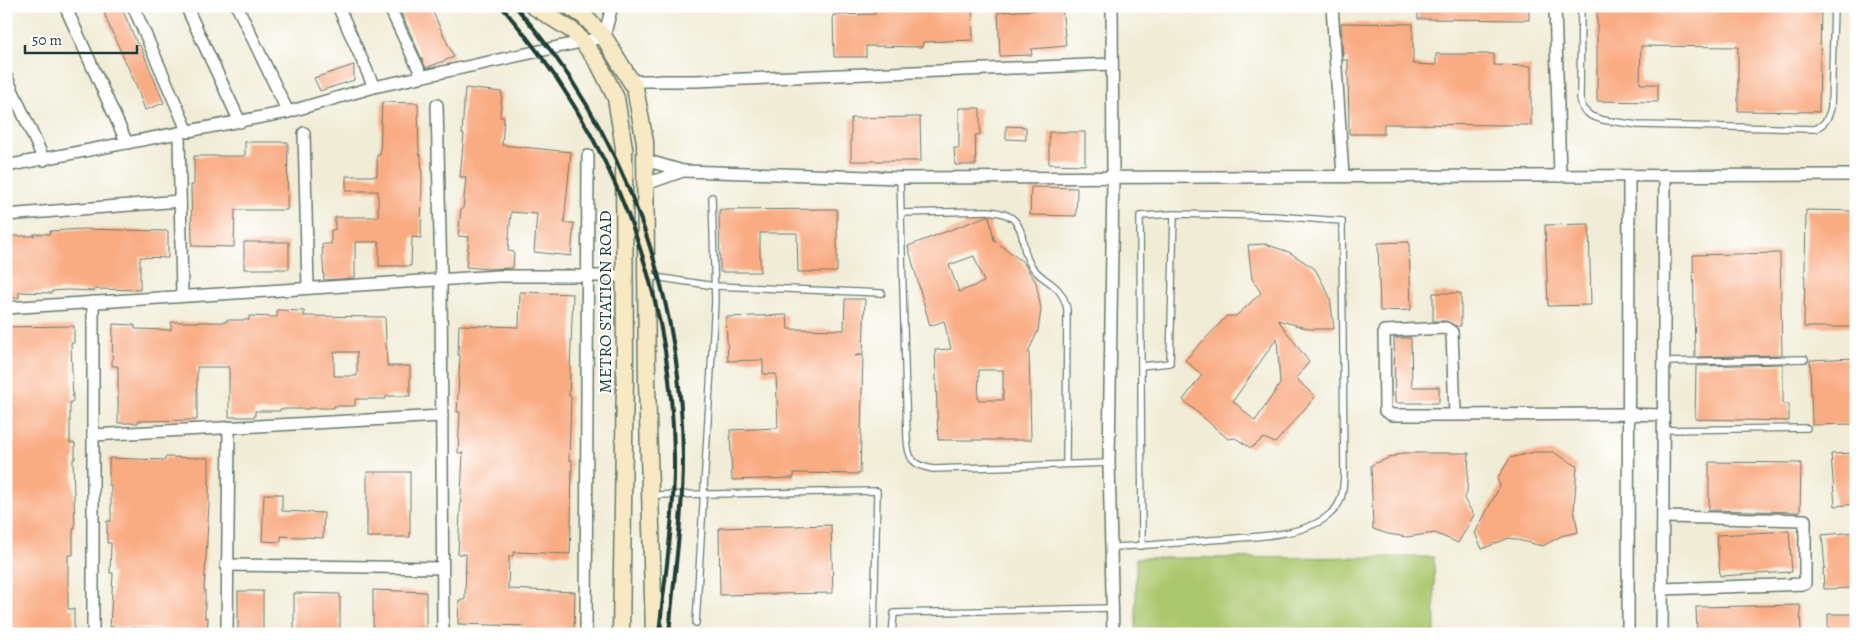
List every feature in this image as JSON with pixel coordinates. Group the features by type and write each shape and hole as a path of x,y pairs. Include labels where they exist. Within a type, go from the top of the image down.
{"street":[{"path":"65,6 127,144"},
{"path":"133,6 183,133 180,201 182,296"},
{"path":"186,6 240,122"},
{"path":"237,6 288,112"},
{"path":"338,6 374,87"},
{"path":"390,6 422,76"},
{"name":"METRO STATION ROAD","path":"533,6 573,31 599,64 616,98 624,148 625,378 621,634"},
{"path":"569,6 584,16 604,37 635,88 645,142 647,382 654,634"},
{"path":"604,37 612,6"},
{"path":"1112,6 1113,177 1109,463 1112,634"},
{"path":"1332,6 1343,176"},
{"path":"1555,6 1560,176"},
{"path":"6,166 288,112 374,87 604,37"},
{"path":"631,81 695,81 1112,64"},
{"path":"6,76 44,160"},
{"path":"437,105 441,280 443,634"},
{"path":"304,133 308,288"},
{"path":"586,634 588,156"},
{"path":"645,160 683,171 900,178 1856,175"},
{"path":"646,184 683,171"},
{"path":"1662,634 1665,175"},
{"path":"1628,634 1630,414 1629,176"},
{"path":"6,215 180,201"},
{"path":"6,308 498,276 625,276"},
{"path":"93,302 93,634"},
{"path":"1454,415 1452,332 1446,328 1384,330 1385,411 1392,415 1454,415 1630,414 1663,415"},
{"path":"93,434 442,416"},
{"path":"226,634 228,428"},
{"path":"1662,589 1805,584 1805,520 1663,517"},
{"path":"226,565 442,568"}],"lane":[{"path":"1582,6 1580,99 1582,109 1591,116 1603,120 1638,125 1815,129 1824,124 1831,108 1834,6"},
{"path":"900,178 907,438 911,460 920,466 933,469 1109,463"},
{"path":"696,623 715,286 712,197"},
{"path":"901,213 987,211 1002,213 1012,218 1021,228 1025,253 1029,262 1037,273 1059,289 1066,303 1066,463"},
{"path":"1141,366 1170,363 1174,214"},
{"path":"1111,547 1142,546 1278,535 1320,522 1332,513 1341,500 1344,475 1342,221 1273,216 1174,214 1140,216 1142,546"},
{"path":"647,276 715,286 882,293"},
{"path":"1664,362 1805,359"},
{"path":"1663,430 1807,428"},
{"path":"650,495 877,491 874,634"},
{"path":"892,634 894,613 1112,608"}],"green space":[{"path":"1434,557 1435,634 1136,634 1136,558"}],"building":[{"path":"102,6 121,6 138,46 140,45 164,103 145,110"},
{"path":"398,6 430,6 454,57 426,68"},
{"path":"875,6 972,6 973,40 923,42 922,47 866,46 866,57 834,57 833,15 875,14"},
{"path":"1039,6 1062,6 1066,46 1031,49 1032,55 1000,56 998,12 1039,10"},
{"path":"1418,6 1529,6 1529,20 1418,19"},
{"path":"1597,6 1821,6 1819,112 1738,111 1738,47 1641,46 1640,84 1658,84 1658,102 1597,101"},
{"path":"1341,23 1413,24 1413,64 1436,65 1436,54 1494,54 1494,65 1531,66 1531,125 1384,124 1384,134 1349,134 1348,60 1343,60"},
{"path":"354,65 354,80 320,91 314,78"},
{"path":"465,88 502,92 500,117 504,117 502,145 571,152 564,223 574,223 571,256 534,252 537,214 511,212 508,251 514,252 513,268 488,269 466,267 469,237 458,236 466,177 460,177 464,134 462,134"},
{"path":"382,102 418,103 419,155 421,155 422,179 421,238 412,237 411,266 379,266 379,242 355,242 355,278 324,280 322,244 331,244 331,230 335,230 335,217 378,217 378,191 346,191 346,176 377,176 377,155 380,155"},
{"path":"959,108 980,108 980,135 975,135 976,165 955,165 954,148 959,148"},
{"path":"920,117 921,161 851,161 851,118"},
{"path":"1006,126 1026,127 1026,140 1006,139"},
{"path":"1049,132 1085,132 1085,165 1049,164"},
{"path":"245,142 288,142 287,210 235,210 234,247 192,246 191,185 194,185 194,156 245,156"},
{"path":"1031,187 1077,188 1076,216 1030,215"},
{"path":"837,209 837,272 798,272 797,233 760,233 760,272 720,272 719,210"},
{"path":"1806,210 1856,211 1856,327 1804,327"},
{"path":"989,216 994,240 1023,262 1036,282 1041,309 1038,331 1029,350 1031,440 938,440 935,350 951,349 944,321 930,326 908,246","holes":["974,256 984,282 959,292 949,265","979,370 1003,370 1003,400 978,400"]},
{"path":"1589,224 1591,305 1548,306 1545,225"},
{"path":"83,229 168,231 168,258 140,257 140,290 95,289 95,291 52,291 52,293 19,292 19,298 6,298 6,236 34,236 34,234 50,234 50,231"},
{"path":"244,242 289,242 289,269 244,269"},
{"path":"1409,242 1411,310 1380,311 1378,243"},
{"path":"1265,244 1289,252 1315,269 1330,297 1334,329 1309,329 1278,320 1309,362 1296,378 1315,397 1275,443 1264,438 1251,448 1235,438 1228,439 1183,400 1202,375 1185,360 1227,316 1236,316 1261,293 1252,279 1248,245","holes":["1277,338 1280,384 1255,421 1233,401"]},
{"path":"1780,253 1782,355 1695,357 1693,255"},
{"path":"520,292 573,294 569,396 571,396 569,460 572,460 570,554 514,552 513,556 509,556 508,589 575,592 574,634 523,634 524,626 458,624 459,600 465,600 466,554 458,554 463,453 458,453 460,412 457,412 460,355 458,355 459,325 519,327"},
{"path":"1433,293 1461,293 1461,326 1456,326 1446,321 1433,321"},
{"path":"845,299 865,299 863,353 855,356 863,355 860,474 794,473 794,478 732,480 730,430 778,428 776,374 763,374 763,360 728,361 726,317 787,315 788,329 844,330"},
{"path":"277,310 304,311 304,316 385,317 387,366 410,366 410,396 386,396 386,399 355,399 355,406 255,411 255,417 229,417 229,367 197,367 197,420 118,423 118,366 112,366 113,324 135,325 135,329 171,330 171,322 226,322 226,320 249,320 249,316 277,317","holes":["334,352 357,352 357,376 334,376"]},
{"path":"74,326 74,343 71,343 73,402 70,402 70,443 75,443 75,459 73,459 75,529 73,529 73,555 68,555 68,609 74,609 74,634 6,634 6,327"},
{"path":"1394,338 1411,338 1412,387 1439,387 1439,403 1395,403"},
{"path":"1856,358 1856,424 1812,425 1810,360"},
{"path":"1783,364 1783,404 1789,404 1789,421 1695,419 1696,366"},
{"path":"1534,452 1553,452 1577,466 1574,510 1578,532 1561,536 1543,546 1509,538 1482,549 1475,533 1500,486 1497,479 1510,458"},
{"path":"1402,453 1469,453 1467,493 1464,499 1474,515 1458,543 1435,533 1407,537 1373,529 1371,465"},
{"path":"1856,453 1856,504 1835,506 1831,454"},
{"path":"165,457 209,458 209,505 204,590 205,618 208,618 207,634 163,634 163,629 110,627 113,573 110,573 111,543 107,543 107,521 111,521 109,458 165,460"},
{"path":"1709,462 1801,463 1800,512 1709,510"},
{"path":"367,472 410,472 410,537 367,537"},
{"path":"264,494 282,494 282,511 324,513 323,538 281,536 281,542 262,541"},
{"path":"831,525 833,593 720,595 719,528"},
{"path":"1789,531 1792,572 1720,576 1717,535"},
{"path":"1856,532 1856,588 1824,589 1823,568 1825,568 1822,535"},
{"path":"373,590 426,592 426,634 373,634"},
{"path":"238,591 263,591 263,630 238,630"},
{"path":"294,593 340,594 340,634 294,633"},
{"path":"1800,605 1801,634 1697,634 1696,607"},
{"path":"1828,614 1856,614 1856,633 1828,634"}],"railway":[{"path":"501,6 540,55 575,107 604,160 628,216 648,273 662,332 671,393 674,456 671,523 659,634"},
{"path":"515,6 553,54 587,106 616,160 640,216 658,274 672,334 680,395 683,457 680,523 669,634"}]}
